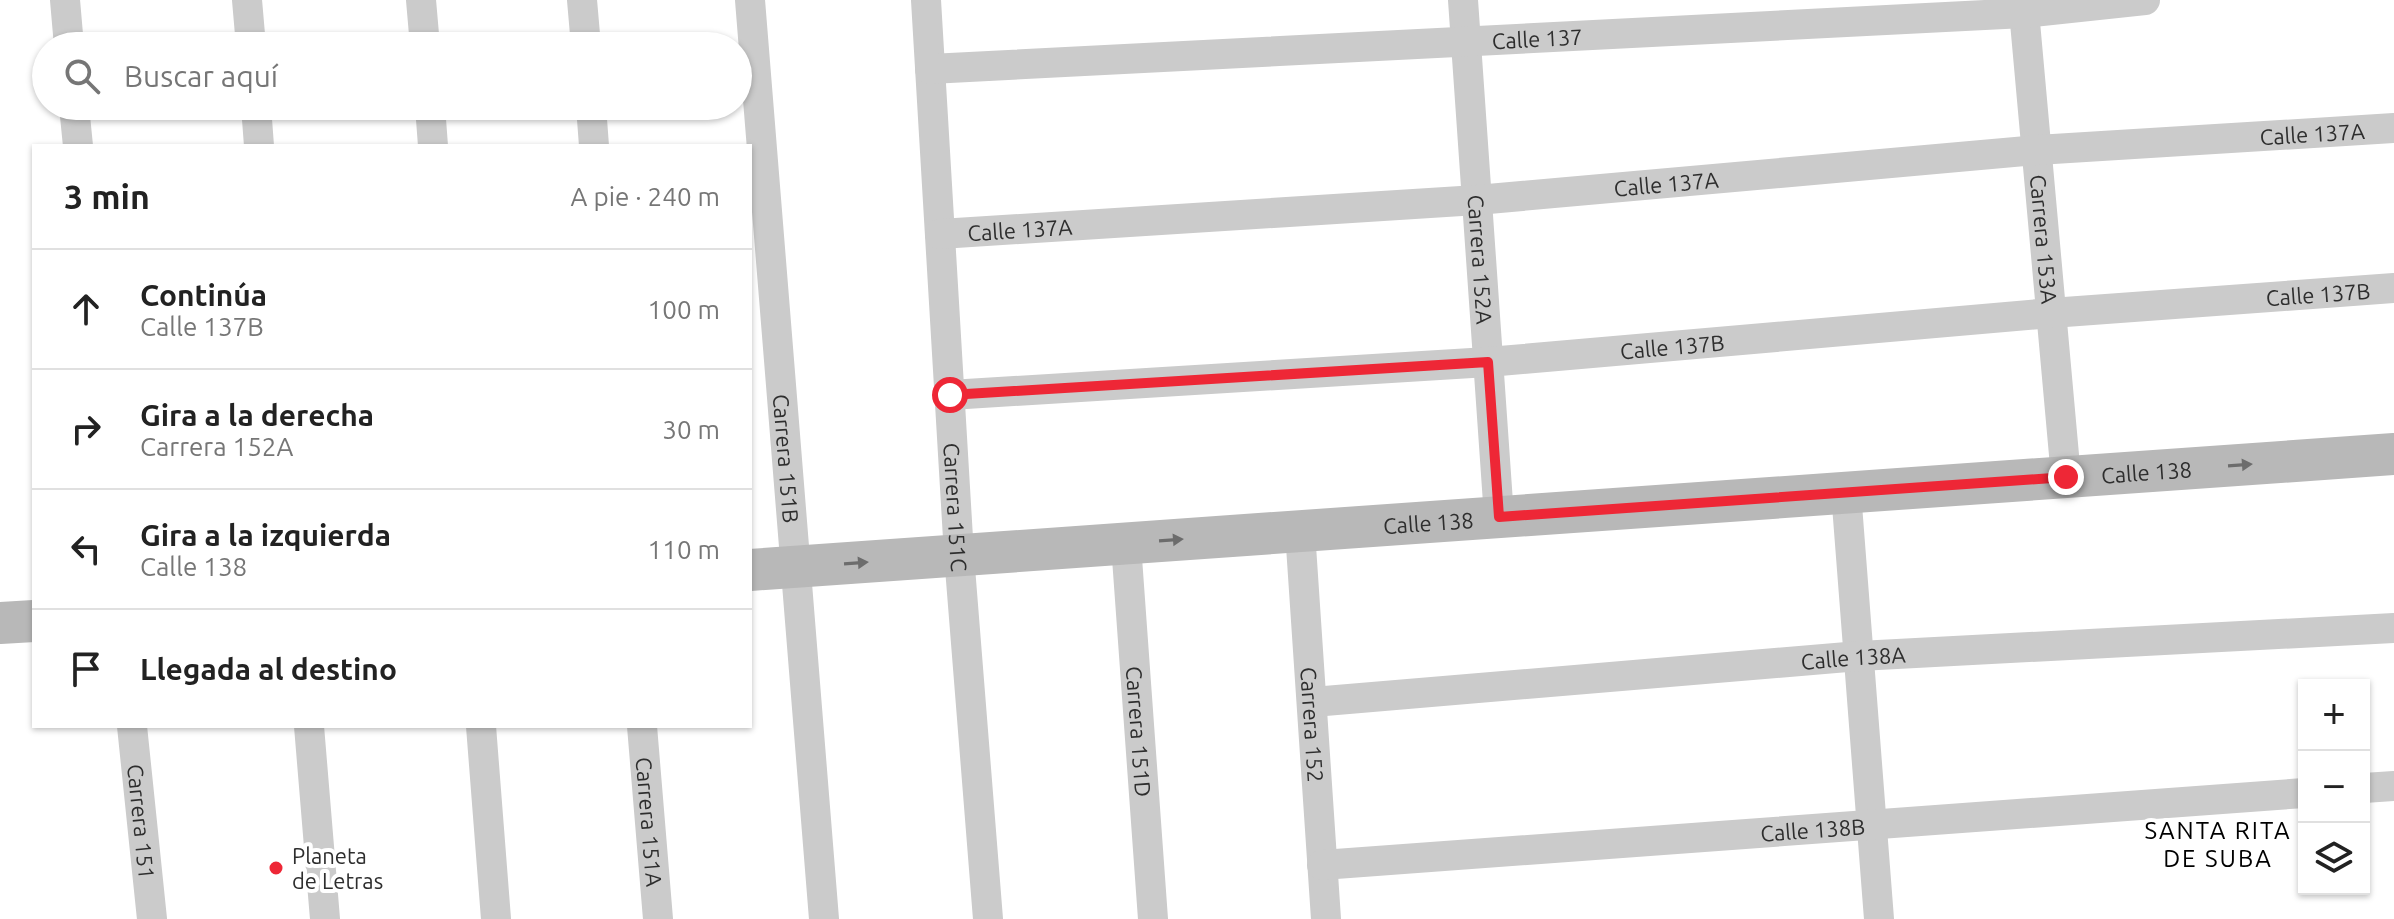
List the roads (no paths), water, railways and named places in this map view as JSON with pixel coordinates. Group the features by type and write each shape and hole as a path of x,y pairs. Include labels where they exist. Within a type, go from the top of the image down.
{"main road":[{"name":"Calle 138","path":"752,570 2066,477 2393,460"},
{"path":"0,623 32,621"}],"street":[{"path":"65,0 68,32"},
{"path":"247,0 250,32"},
{"path":"421,0 424,32"},
{"path":"582,0 585,32"},
{"name":"Carrera 151B","path":"750,0 824,919"},
{"name":"Carrera 151C","path":"926,0 959,555 988,919"},
{"name":"Carrera 152A","path":"1463,0 1499,517"},
{"name":"Calle 137","path":"930,69 2145,0"},
{"name":"Carrera 153A","path":"2023,7 2066,477"},
{"path":"75,120 78,144"},
{"path":"257,120 259,144"},
{"path":"431,120 433,144"},
{"path":"592,120 594,144"},
{"name":"Calle 137A","path":"940,234 1477,200 2037,150 2394,128"},
{"name":"Calle 137B","path":"950,395 1488,362 2051,313 2394,288"},
{"path":"1846,492 1879,919"},
{"name":"Carrera 152","path":"1300,531 1326,919"},
{"name":"Carrera 151D","path":"1126,544 1153,919"},
{"name":"Calle 138A","path":"1313,702 1859,656 2394,628"},
{"name":"Carrera 151","path":"132,728 152,919"},
{"path":"309,728 325,919"},
{"path":"481,728 496,919"},
{"name":"Carrera 151A","path":"642,728 658,919"},
{"path":"2370,788 2394,786"},
{"name":"Calle 138B","path":"1322,865 2298,793"}],"place":[{"name":"Planeta de Letras","path":"276,868"}],"district":[{"name":"SANTA RITA DE SUBA","path":"2218,844"}]}
